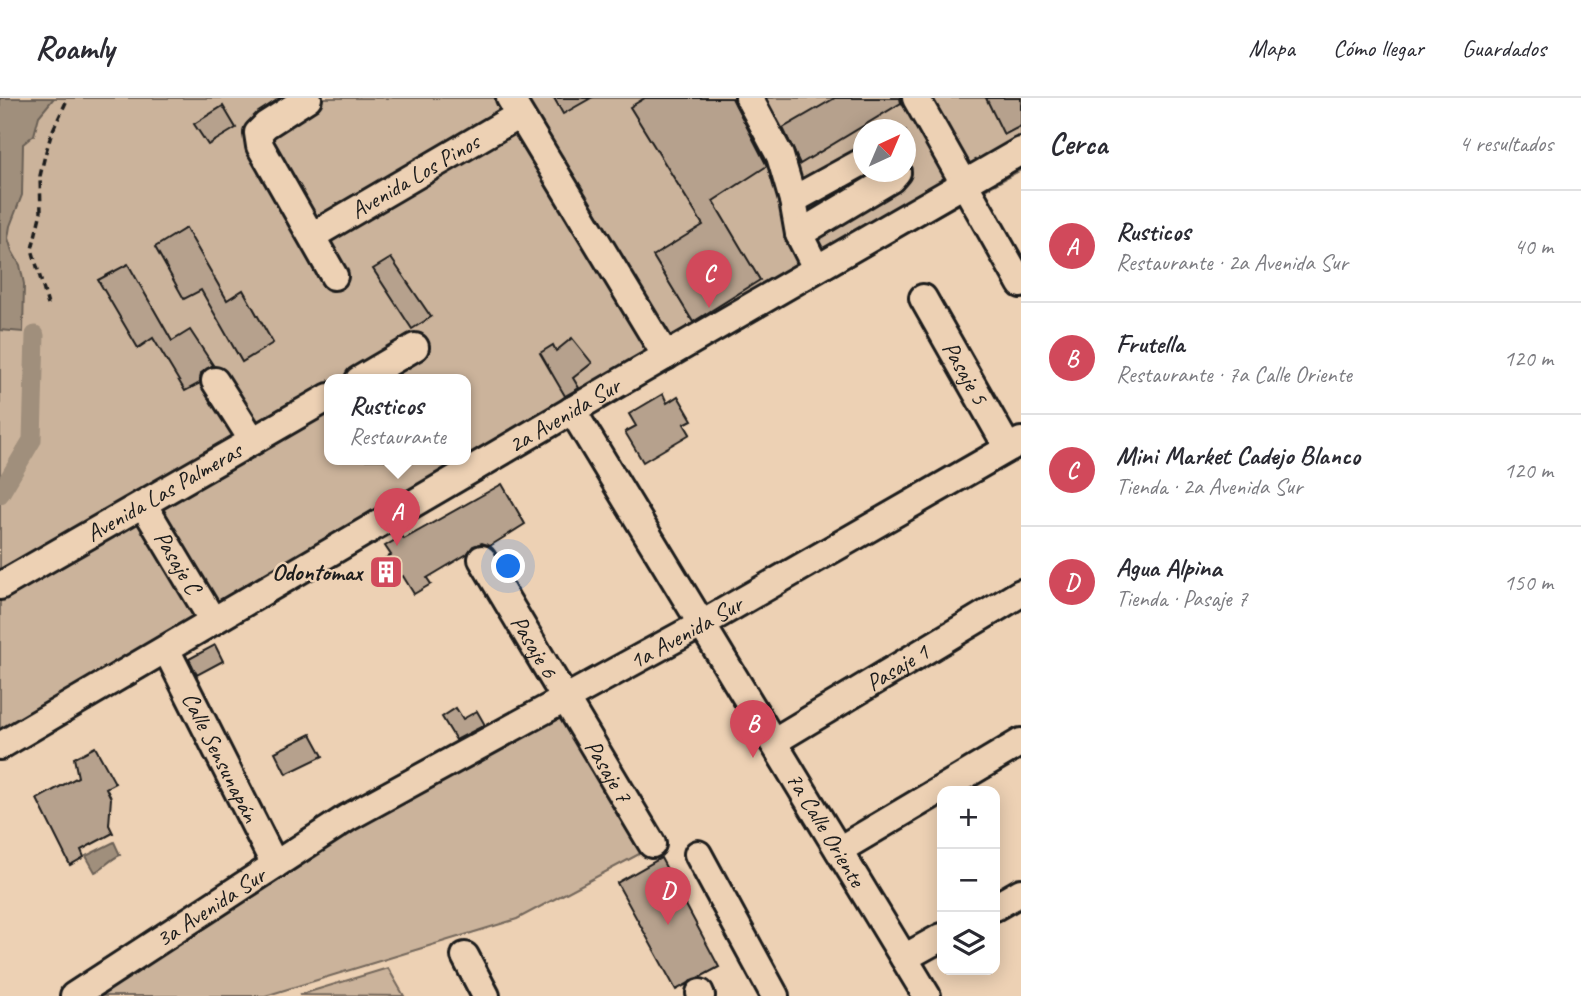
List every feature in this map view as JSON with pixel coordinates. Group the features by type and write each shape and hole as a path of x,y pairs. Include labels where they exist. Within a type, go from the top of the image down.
{"street":[{"path":"749,98 780,156 800,233 816,268"},
{"path":"916,98 1021,284"},
{"path":"305,99 266,124 258,134 260,146 334,276"},
{"path":"514,106 666,356"},
{"name":"Avenida Los Pinos","path":"312,236 514,106"},
{"name":"2a Avenida Sur","path":"0,746 572,410 1021,151"},
{"path":"793,200 853,167"},
{"path":"800,233 886,182"},
{"name":"Pasaje 5","path":"923,298 1015,445"},
{"path":"369,374 415,347"},
{"path":"215,382 253,441"},
{"name":"Avenida Las Palmeras","path":"0,586 324,400"},
{"name":"7a Calle Oriente","path":"572,410 927,996"},
{"name":"1a Avenida Sur","path":"347,818 702,624 1015,445"},
{"name":"Pasaje C","path":"143,504 213,621"},
{"name":"Pasaje 6","path":"482,559 565,698"},
{"name":"Pasaje 1","path":"773,742 1021,593"},
{"name":"Calle Sensunapán","path":"166,649 275,865"},
{"name":"Pasaje 7","path":"565,698 652,844"},
{"path":"839,850 1021,742"},
{"name":"3a Avenida Sur","path":"74,996 347,818"},
{"path":"698,854 775,996"},
{"path":"1000,904 1021,892"},
{"path":"904,958 937,940"},
{"path":"465,956 486,996"}],"path":[{"path":"48,305 32,249 41,212 40,176 52,132 68,98"}],"shaded area":[{"path":"0,98 1021,98 1021,170 0,739"},
{"path":"0,98 54,98 39,116 34,135 23,144 22,195 8,238 20,265 24,284 23,332 0,330"},
{"path":"558,713 643,852 517,919 265,996 86,996 347,818"},
{"path":"114,842 120,855 95,872 86,856"},
{"path":"388,968 404,996 299,995"}],"building":[{"path":"554,98 591,98 563,114"},
{"path":"645,98 732,98 767,166 713,201 760,280 693,322 653,256 703,225 630,107"},
{"path":"835,98 900,98 901,103 875,119 853,119 853,132 800,164 783,128"},
{"path":"986,98 1021,98 1021,126 1004,135"},
{"path":"223,106 236,128 208,145 194,124"},
{"path":"186,228 227,300 243,290 273,343 242,362 201,290 184,299 155,247"},
{"path":"391,258 431,317 412,329 373,269"},
{"path":"128,264 172,341 190,330 213,365 201,373 200,383 185,391 153,338 138,348 98,280"},
{"path":"572,338 592,363 573,378 579,388 565,396 540,353 553,345 556,351"},
{"path":"663,394 667,403 678,396 692,420 684,424 690,434 643,462 625,432 636,426 629,414"},
{"path":"502,484 525,524 490,546 482,543 473,546 467,554 427,578 431,584 414,594 403,576 383,587 371,567 391,555 385,546 402,536 404,539"},
{"path":"215,645 223,661 197,675 189,659"},
{"path":"456,708 463,719 477,711 485,725 456,740 442,717"},
{"path":"311,734 323,756 286,774 275,752"},
{"path":"95,747 115,783 106,788 111,798 109,825 113,833 81,850 84,857 70,865 37,799 78,777 74,758"},
{"path":"661,858 719,967 676,990 617,883"}],"waterway":[{"path":"0,494 32,440 35,335"}],"place":[{"name":"Mini Market Cadejo Blanco","path":"709,308"},
{"name":"Rusticos","path":"397,546"},
{"name":"Odontomax","path":"386,572"},
{"name":"Frutella","path":"753,758"},
{"name":"Agua Alpina","path":"668,925"}]}
